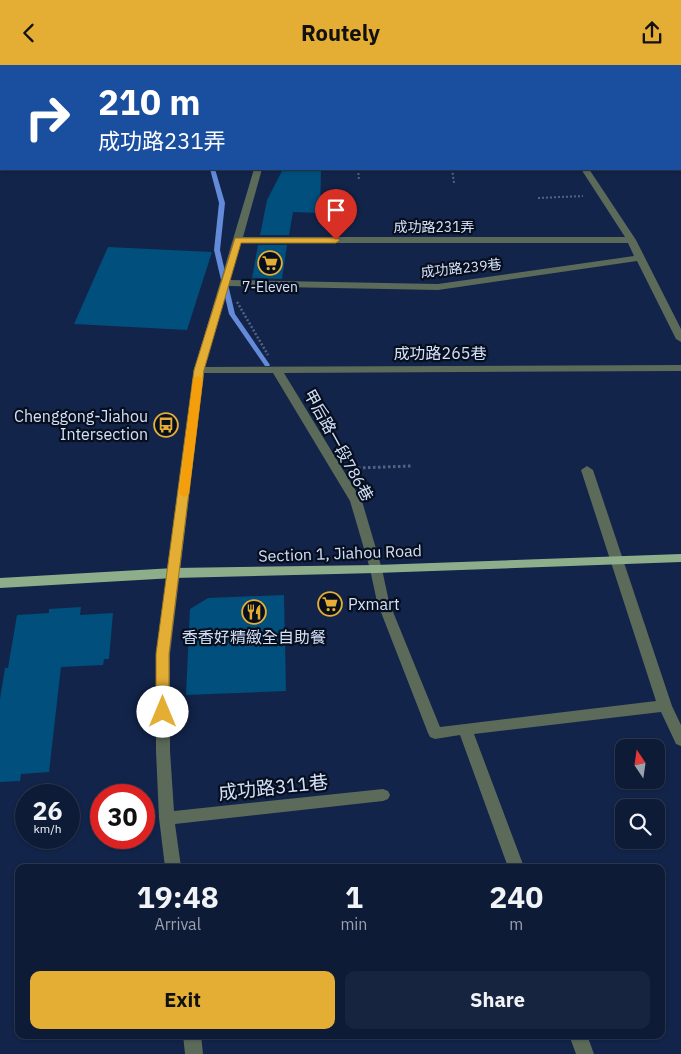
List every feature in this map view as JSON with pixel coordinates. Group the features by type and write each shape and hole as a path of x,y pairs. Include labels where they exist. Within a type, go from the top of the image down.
{"main road":[{"name":"Section 1, Jiahou Road","path":"0,583 174,573 376,569 681,558"}],"street":[{"path":"173,864 163,751 163,654 199,370 258,170"},
{"path":"586,170 631,240 681,339"},
{"name":"成功路231弄","path":"238,240 631,240"},
{"name":"成功路239巷","path":"224,283 438,287 640,258"},
{"name":"成功路265巷","path":"199,370 681,368"},
{"name":"甲后路一段786巷","path":"277,370 356,501 376,569 383,602 435,733 465,729"},
{"path":"587,470 665,706 681,740"},
{"path":"515,864 465,729 665,706"},
{"name":"成功路311巷","path":"168,818 383,795"},
{"path":"192,1039 194,1054"},
{"path":"579,1039 585,1054"}],"path":[{"path":"358,170 359,181"},
{"path":"452,170 454,183"},
{"path":"538,198 602,195"},
{"path":"224,283 277,370"},
{"path":"337,469 411,466"}],"building":[{"path":"282,170 321,170 320,213 293,212 289,235 260,235 267,200"},
{"name":"7-Eleven","path":"258,245 287,245 282,279 252,278"},
{"path":"108,247 212,252 187,330 74,324"},
{"path":"284,595 286,691 186,695 190,609 208,598"},
{"path":"81,607 80,615 113,613 109,659 104,659 103,665 61,667 49,772 21,774 20,781 0,782 0,699 5,668 8,668 17,615 49,613 49,609"}],"waterway":[{"path":"212,170 222,203 217,250 232,314 267,365"}],"slow traffic":[{"path":"184,494 198,379"}],"place":[{"name":"7-Eleven","path":"270,263"},
{"name":"Chenggong-Jiahou Intersection","path":"166,425"},
{"name":"Pxmart","path":"330,604"},
{"name":"香香好精緻全自助餐","path":"254,612"}],"route":[{"path":"163,712 163,654 199,370 214,313 238,240 336,240"}]}
